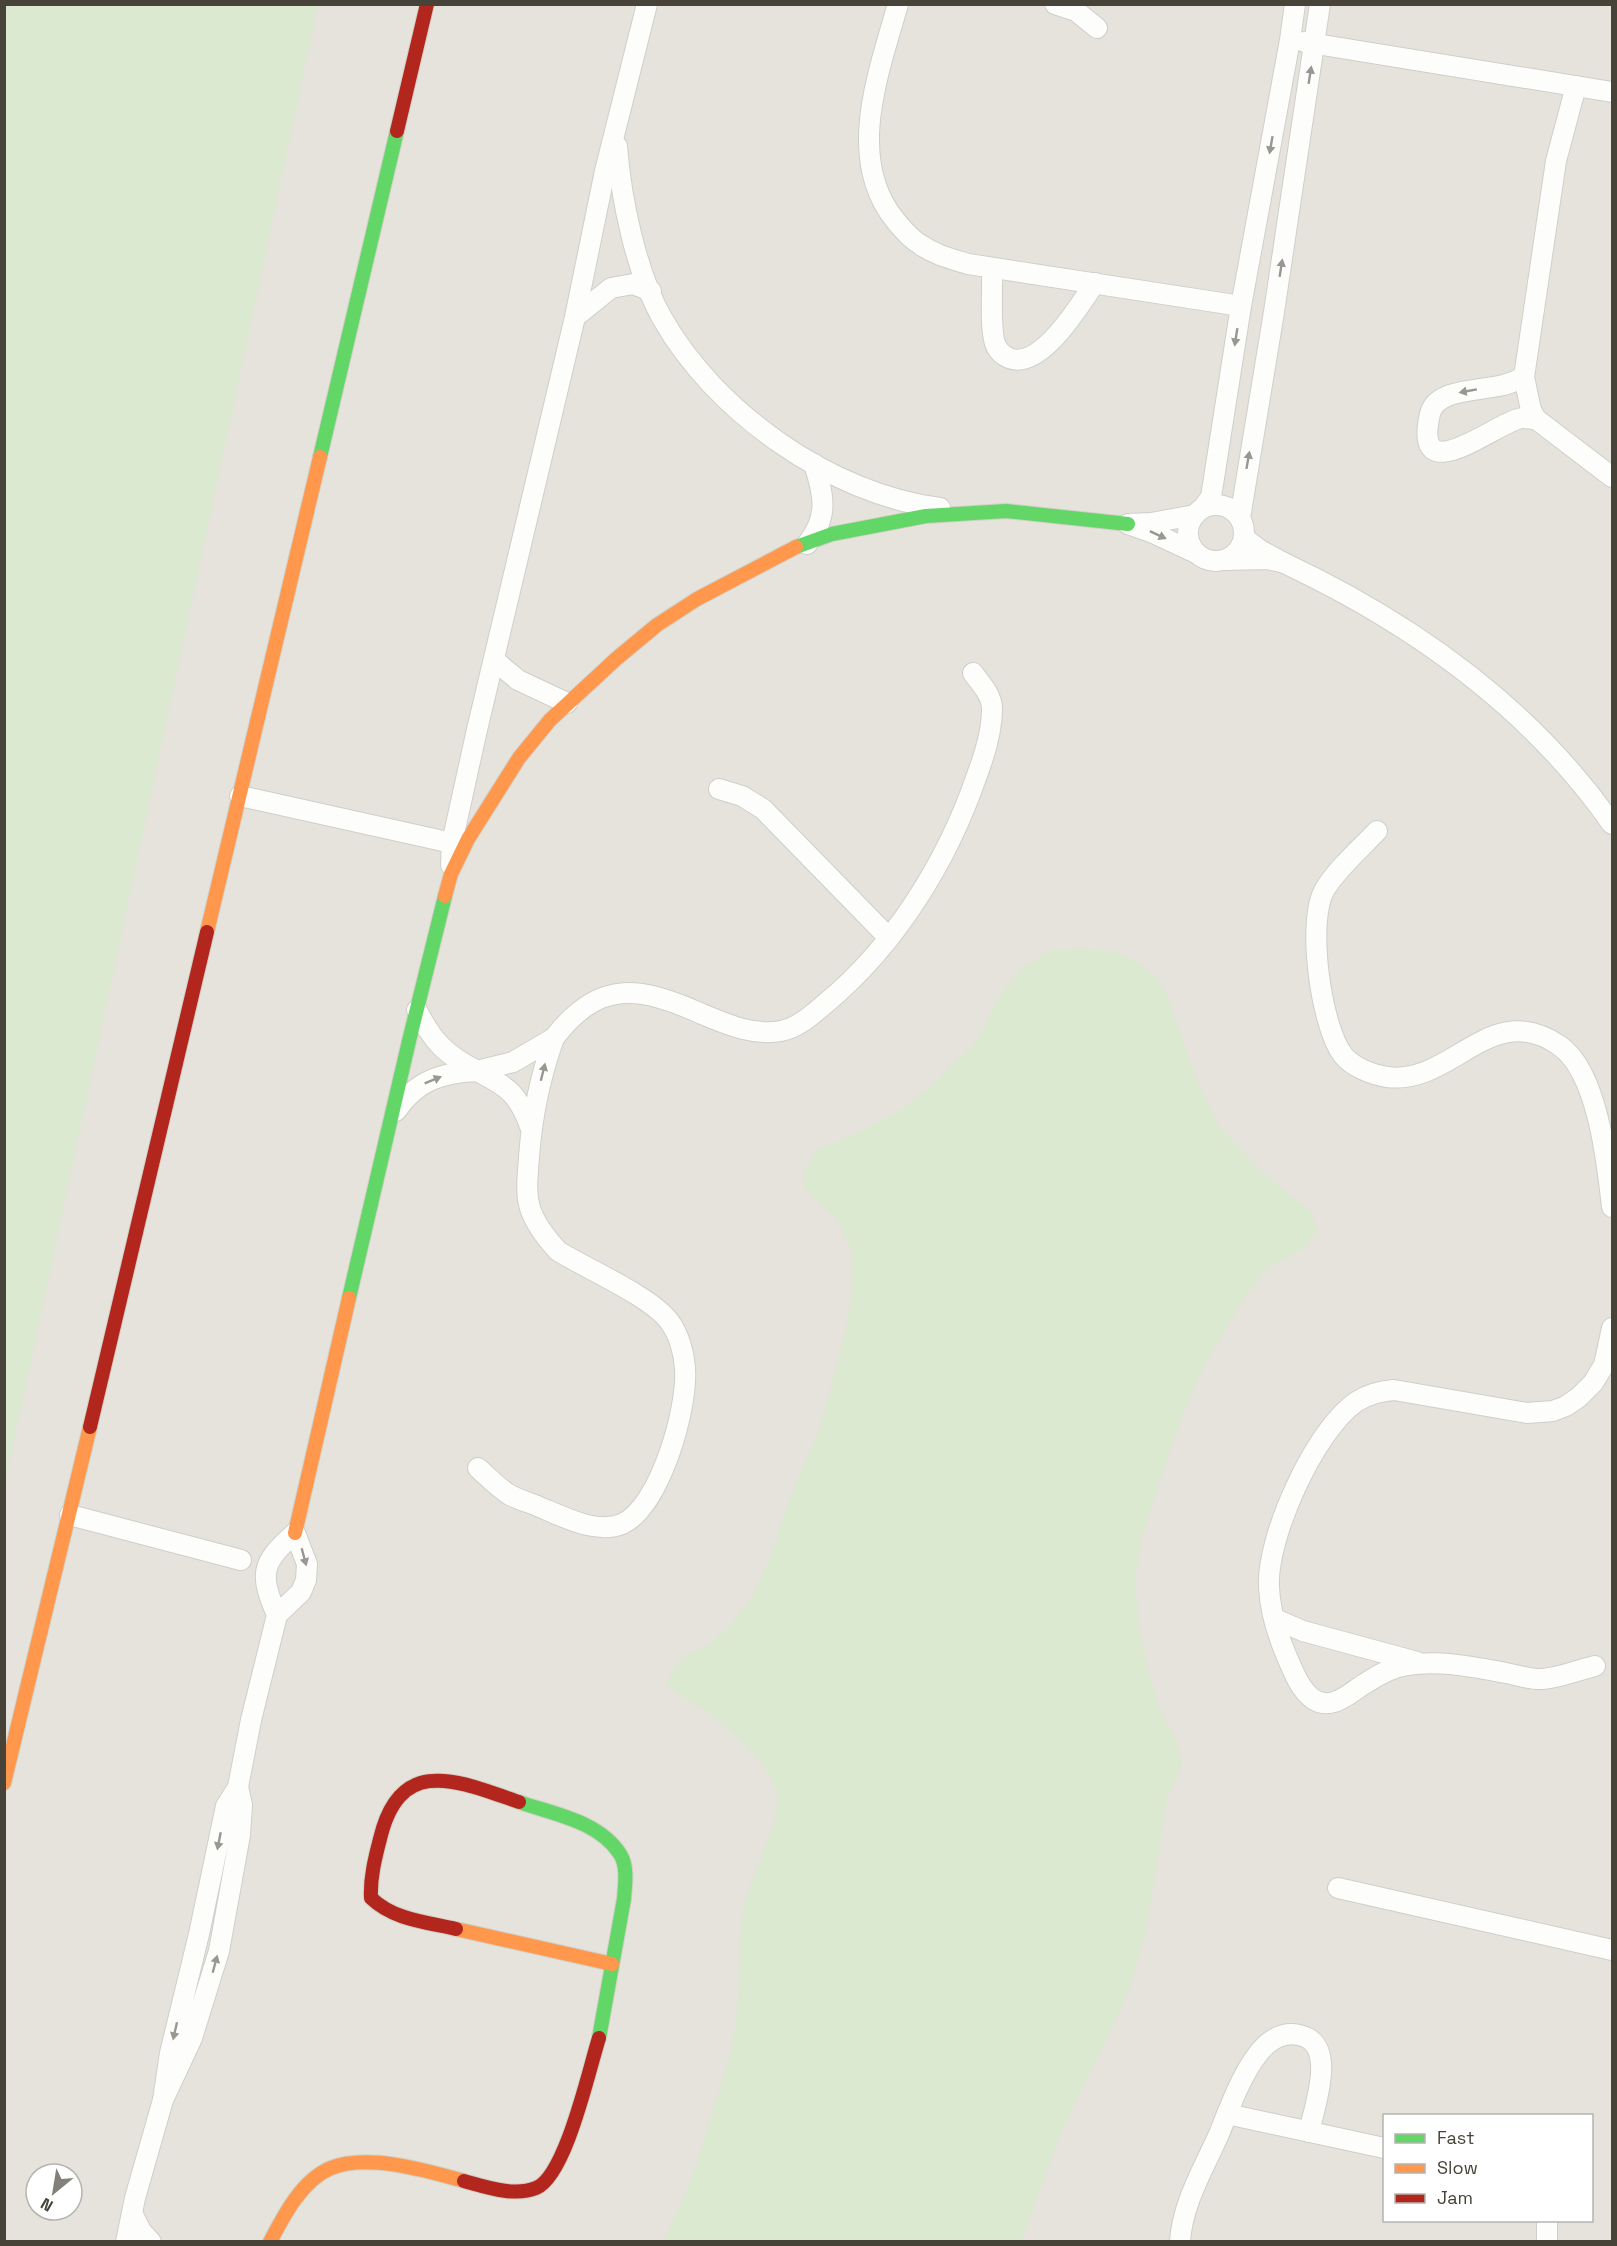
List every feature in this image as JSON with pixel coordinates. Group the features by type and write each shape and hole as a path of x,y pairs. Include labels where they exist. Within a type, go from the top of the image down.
{"street":[{"path":"4,1783 70,1515 427,4"},
{"path":"126,2241 163,2100 170,2053 199,1934 226,1806 238,1787 276,1615 301,1592 306,1580 307,1564 295,1533 391,1119 460,841 494,660 575,317 605,171 647,4"},
{"path":"898,4 883,59 870,128 869,150 871,174 879,196 903,231 920,245 942,256 968,264 1241,306"},
{"path":"1055,4 1076,11 1097,28"},
{"path":"1196,553 1191,546 1188,530 1211,497 1241,306 1290,40 1294,4"},
{"path":"1240,518 1320,4"},
{"path":"1290,40 1612,92"},
{"path":"1576,86 1556,160 1524,377 1529,403 1536,419 1612,477"},
{"path":"615,135 619,169 634,243 651,291 661,316 680,346 709,381 768,434 814,464 885,496 924,506 972,513"},
{"path":"992,268 993,335 996,347 1004,356 1014,360 1027,358 1043,349 1059,333 1095,284"},
{"path":"575,317 611,288 633,284 651,291"},
{"path":"1524,377 1504,385 1454,394 1438,400 1432,408 1429,420 1431,446 1443,452 1453,450 1472,443 1518,418 1536,419"},
{"path":"807,544 816,533 823,508 823,494 814,464"},
{"path":"460,841 519,758 550,720 616,659 697,599 787,551 832,534 883,523 972,513 1040,513 1128,524 1151,523 1199,512 1211,506 1227,507 1240,518 1244,538 1238,552 1225,560"},
{"path":"1128,524 1151,532 1209,560 1266,559 1282,562"},
{"path":"1244,538 1260,550 1323,581 1373,610 1421,639 1459,667 1561,759 1612,824"},
{"path":"494,660 518,680 567,704"},
{"path":"391,1119 406,1096 419,1086 452,1073 477,1071 513,1062 554,1038 579,1010 607,996 623,993 642,994 675,1003 745,1030 782,1031 804,1021 837,994 889,938 923,888 961,817 985,752 992,707 988,693 973,673"},
{"path":"719,789 742,796 763,809 889,938"},
{"path":"240,796 460,841"},
{"path":"1377,831 1325,889 1320,905 1316,948 1323,1003 1338,1048 1345,1058 1371,1072 1387,1077 1404,1077 1423,1073 1484,1039 1503,1032 1520,1031 1546,1039 1560,1047 1573,1058 1581,1070 1593,1100 1610,1168 1612,1207"},
{"path":"417,1010 431,1038 446,1052 496,1080 512,1093 524,1107 531,1129"},
{"path":"478,1468 510,1495 577,1522 608,1527 621,1524 634,1516 647,1502 660,1477 673,1444 684,1389 685,1369 682,1351 669,1321 654,1306 558,1251 537,1224 528,1197 531,1129 544,1067 554,1038"},
{"path":"1595,1666 1541,1679 1460,1665 1422,1663 1404,1665 1387,1671 1342,1699 1322,1703 1312,1698 1293,1672 1281,1642 1268,1585 1271,1563 1286,1511 1323,1437 1345,1412 1367,1396 1379,1391 1395,1390 1527,1413 1553,1411 1572,1401 1593,1383 1604,1365 1612,1328"},
{"path":"70,1515 241,1560 260,1556 278,1548"},
{"path":"265,1586 266,1566 278,1548 295,1533"},
{"path":"241,1560 265,1586 276,1615"},
{"path":"1275,1619 1303,1631 1422,1663"},
{"path":"270,2241 290,2207 303,2191 320,2175 345,2163 369,2162 389,2165 513,2191 536,2188 544,2183 552,2174 567,2145 600,2032 612,1964 626,1880 621,1855 611,1842 587,1825 489,1790 443,1779 412,1786 400,1793 390,1806 383,1822 370,1886 371,1898 386,1912 487,1938 612,1964"},
{"path":"1338,1888 1612,1950"},
{"path":"1180,2241 1180,2230 1188,2204 1227,2114 1251,2066 1265,2046 1277,2037 1289,2033 1310,2038 1317,2044 1321,2055 1320,2076 1309,2132"},
{"path":"1227,2114 1383,2148"},
{"path":"132,2213 141,2231 151,2241"},
{"path":"1547,2222 1548,2241"}],"shaded area":[{"path":"5,5 1612,5 1612,2241 5,2242"}],"green space":[{"path":"4,5 318,5 5,1483"},
{"path":"1078,948 1115,952 1138,963 1159,980 1166,993 1194,1074 1218,1125 1259,1170 1311,1212 1317,1231 1303,1249 1268,1267 1240,1304 1215,1347 1196,1382 1169,1452 1142,1537 1135,1582 1139,1627 1159,1708 1176,1740 1182,1765 1167,1799 1146,1930 1128,1993 1063,2128 1021,2241 663,2241 692,2177 729,2055 736,2022 745,1904 772,1828 777,1798 770,1775 743,1742 711,1715 667,1684 675,1666 688,1655 707,1646 729,1627 749,1602 768,1563 788,1503 821,1425 846,1330 851,1297 852,1251 838,1221 805,1189 803,1175 817,1149 853,1135 894,1114 929,1088 977,1041 1001,993 1025,966 1048,951"}],"traffic: fast":[{"path":"320,457 397,131"},
{"path":"796,547 832,534 926,516 1006,511 1128,524"},
{"path":"349,1298 445,896"},
{"path":"519,1802 588,1826 611,1843 623,1859 624,1899 599,2038"}],"traffic: slow":[{"path":"207,932 320,457"},
{"path":"445,896 451,874 468,839 519,758 550,720 657,625 697,599 796,547"},
{"path":"295,1533 349,1298"},
{"path":"4,1783 90,1427"},
{"path":"456,1929 612,1964"},
{"path":"270,2242 295,2199 311,2181 331,2168 362,2162 380,2163 398,2165 464,2181"}],"traffic: jam":[{"path":"397,131 427,4"},
{"path":"90,1427 207,932"},
{"path":"456,1929 400,1916 371,1898 375,1861 389,1812 402,1794 417,1784 434,1781 453,1782 474,1787 519,1802"},
{"path":"464,2181 519,2192 536,2188 547,2179 557,2164 575,2120 599,2038"}]}
